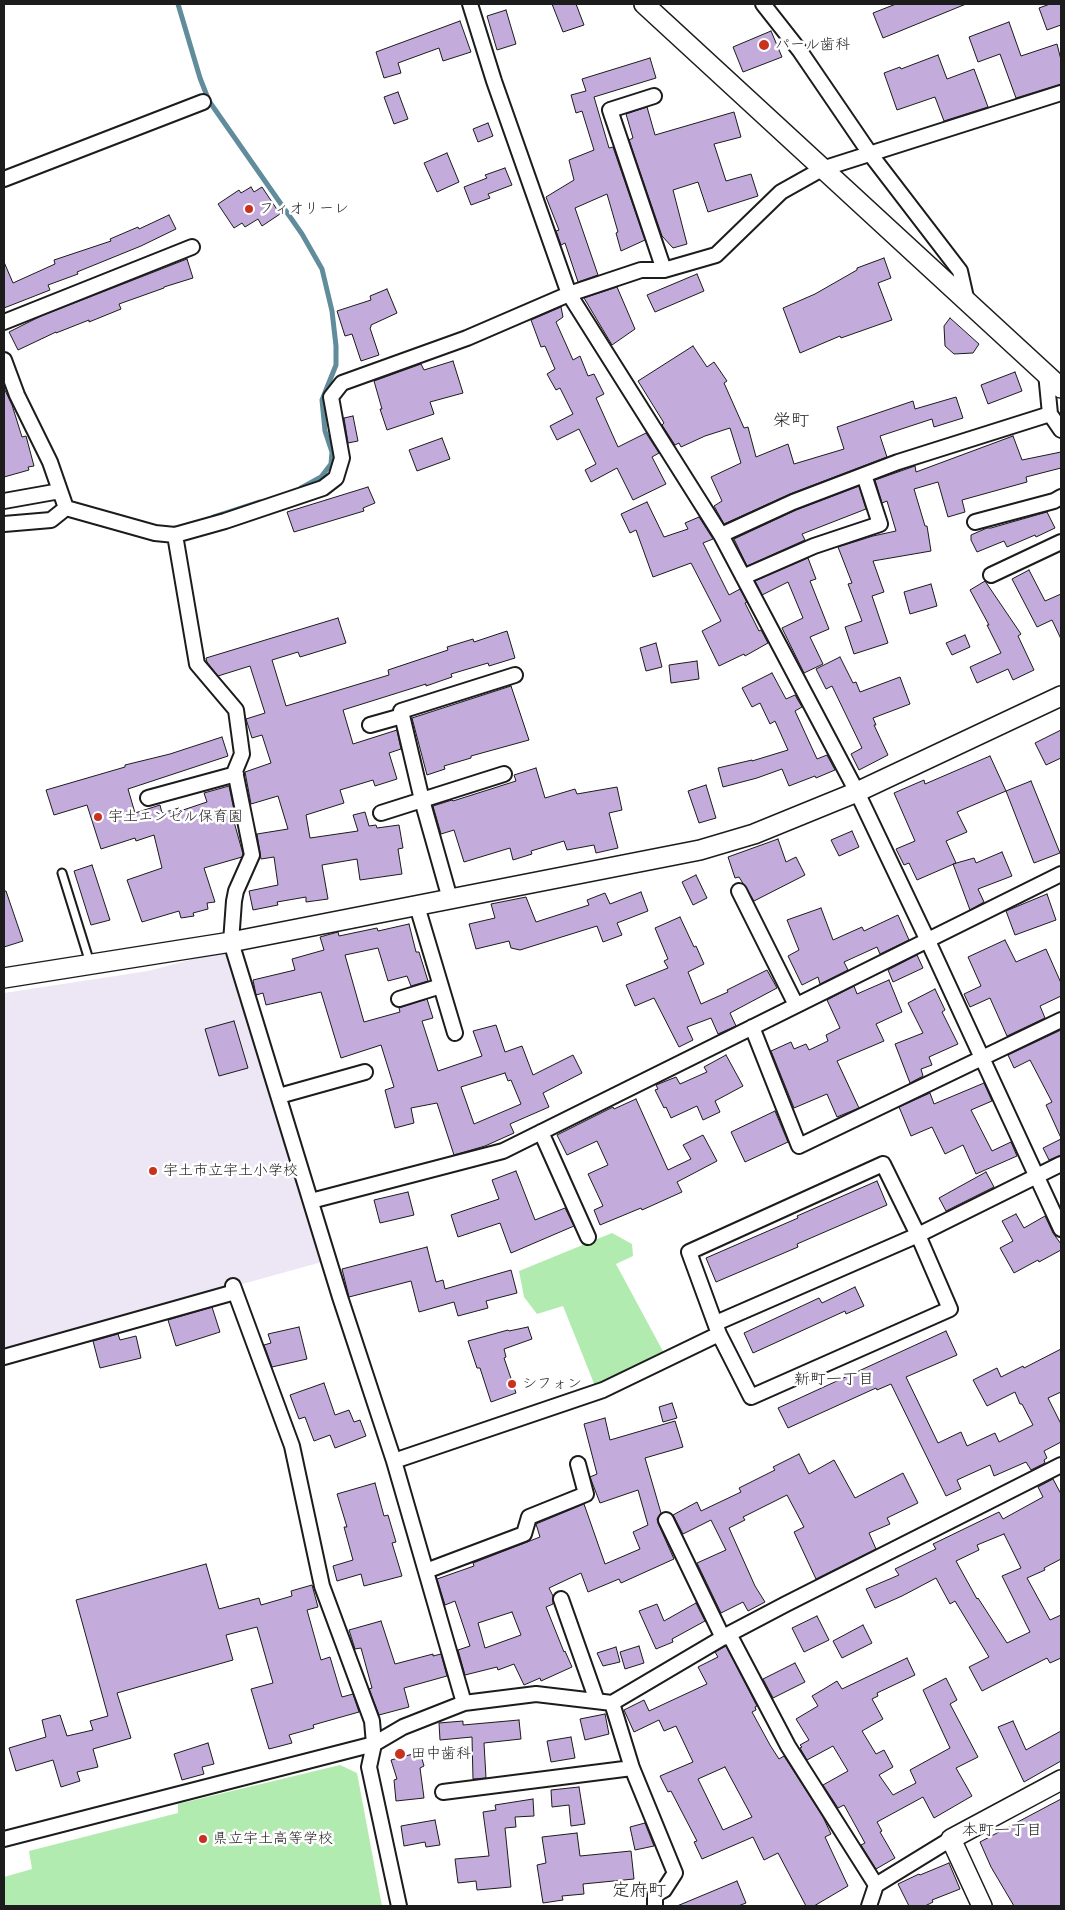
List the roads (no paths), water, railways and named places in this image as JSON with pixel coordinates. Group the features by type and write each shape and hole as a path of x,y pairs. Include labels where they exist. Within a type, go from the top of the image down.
{"street":[{"path":"470,4 494,81 569,294 721,535 857,792 928,940 1061,1229"},
{"path":"644,4 1061,388"},
{"path":"764,4 800,51 871,155 960,271 967,302"},
{"path":"66,508 155,533 175,536 323,488 336,478 342,458 331,397 342,383 467,338 569,294 641,270 664,270 716,255 781,192 822,169 871,155 1061,93"},
{"path":"654,96 610,110 664,270"},
{"path":"4,179 203,102"},
{"path":"4,322 192,247"},
{"path":"4,360 17,395 50,462 66,508"},
{"path":"1046,374 1050,414 1061,430"},
{"path":"721,535 793,502 898,462 1050,414"},
{"path":"743,576 814,546 880,524 864,475"},
{"path":"4,501 60,491"},
{"path":"976,522 1054,501 1061,497"},
{"path":"4,524 51,520 66,508"},
{"path":"175,536 197,664 236,710 242,754 235,771 252,855 236,891 232,942 340,1297 394,1461 464,1703"},
{"path":"991,575 1061,542"},
{"path":"450,900 422,800 401,711 515,675"},
{"path":"4,978 232,942 700,850 754,834 857,792 1061,696"},
{"path":"370,725 402,716"},
{"path":"148,798 236,774"},
{"path":"381,813 504,774"},
{"path":"311,1201 503,1151 1061,874"},
{"path":"739,891 796,1005"},
{"path":"417,906 455,1033"},
{"path":"399,999 441,986"},
{"path":"752,1027 799,1146 1061,1020"},
{"path":"279,1096 365,1072"},
{"path":"541,1132 588,1236"},
{"path":"882,1164 918,1235 950,1309 751,1397 718,1329 689,1252 882,1164"},
{"path":"394,1461 603,1390 718,1329 918,1235 1061,1164"},
{"path":"4,1357 234,1289 292,1446 322,1586 372,1721 374,1744 369,1767 400,1906"},
{"path":"426,1572 524,1534 529,1517 586,1494 578,1464"},
{"path":"4,1839 374,1744 403,1727 464,1703 536,1694 612,1703 726,1636 1061,1465"},
{"path":"666,1520 726,1636 788,1746 876,1884"},
{"path":"561,1599 597,1701"},
{"path":"612,1703 632,1768 675,1873 664,1890 655,1896 655,1906"},
{"path":"443,1792 632,1768"},
{"path":"869,1906 876,1884 951,1839 1061,1780"},
{"path":"951,1839 982,1906"}],"lane":[{"path":"62,873 90,965"}],"waterway":[{"path":"178,4 200,78 209,101 302,234 322,269 332,311 336,346 336,365 322,400 325,431 332,452 331,464 321,477 301,488"},
{"path":"214,517 260,502"}],"place":[{"name":"パール歯科","path":"764,45"},
{"name":"フィオリーレ","path":"249,209"},
{"name":"宇土エンゼル保育園","path":"98,817"},
{"name":"宇土市立宇土小学校","path":"153,1171"},
{"name":"シフォン","path":"512,1384"},
{"name":"田中歯科","path":"400,1754"},
{"name":"県立宇土高等学校","path":"203,1839"}],"district":[{"name":"栄町","path":"791,421"},
{"name":"新町一丁目","path":"834,1380"},
{"name":"本町一丁目","path":"1002,1831"},
{"name":"定府町","path":"639,1891"}]}
